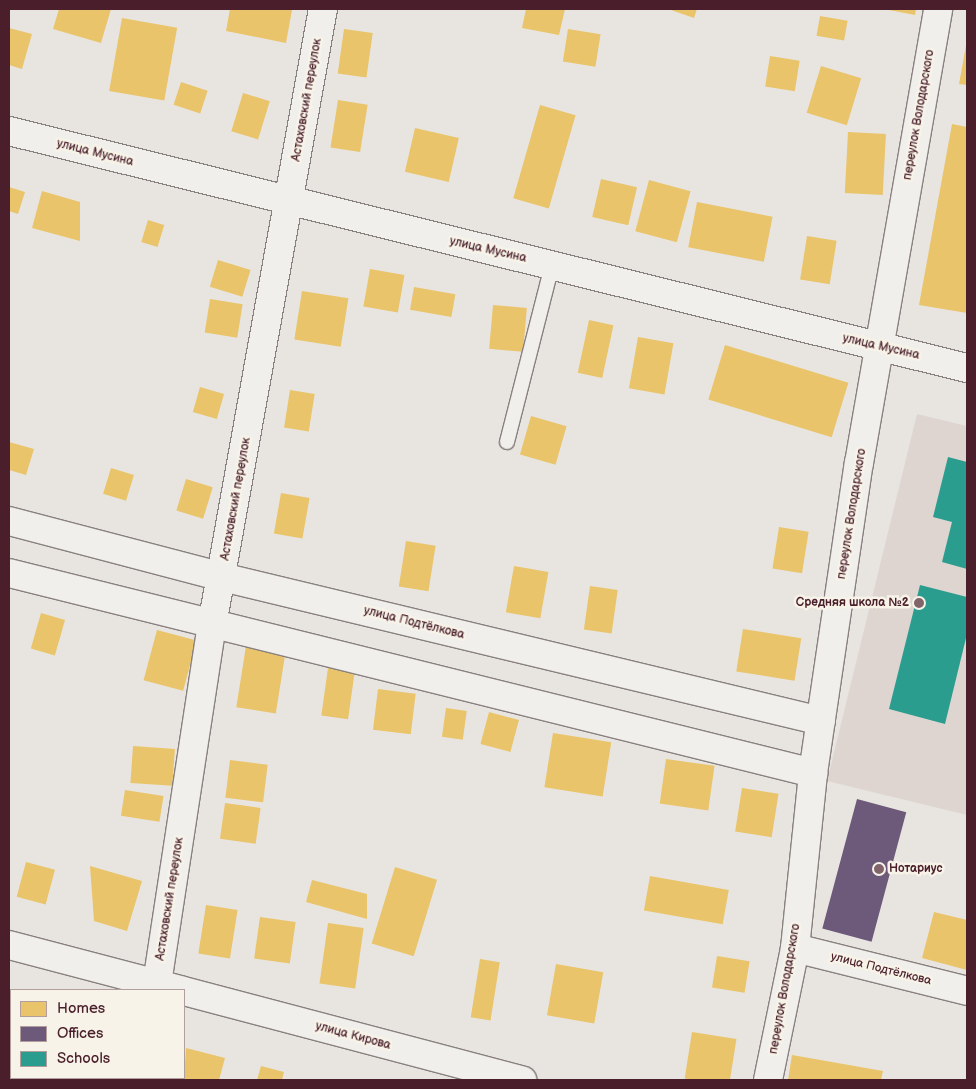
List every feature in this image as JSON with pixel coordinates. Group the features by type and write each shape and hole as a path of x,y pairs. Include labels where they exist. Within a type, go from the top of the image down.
{"street":[{"name":"Астаховский переулок","path":"164,988 212,626 323,9"},
{"name":"переулок Володарского","path":"768,1080 795,948 821,721 878,347 938,9"},
{"name":"улица Мусина","path":"9,131 289,203 552,265 967,368"},
{"name":"улица Подтёлкова","path":"9,521 222,577 821,721"},
{"path":"9,573 212,626 814,773"},
{"path":"9,945 164,988"},
{"name":"улица Подтёлкова","path":"795,948 967,991"},
{"name":"улица Кирова","path":"185,991 522,1080"}],"lane":[{"path":"507,442 552,265"}],"shaded area":[{"name":"Средняя школа №2","path":"917,414 967,426 967,815 827,781"}],"building: Homes":[{"path":"59,9 111,9 101,43 53,29"},
{"path":"230,9 292,10 286,43 226,31"},
{"path":"526,9 565,9 559,35 522,28"},
{"path":"668,9 697,9 694,18"},
{"path":"884,9 916,9 915,15"},
{"path":"820,16 848,21 844,41 817,36"},
{"path":"122,18 177,28 164,101 109,91"},
{"path":"9,28 32,34 22,69 9,65"},
{"path":"344,29 373,33 366,78 338,74"},
{"path":"568,29 601,34 595,67 563,62"},
{"path":"967,40 967,85 959,84"},
{"path":"770,56 800,61 795,91 765,87"},
{"path":"821,66 861,78 847,125 807,113"},
{"path":"181,82 208,91 200,113 174,105"},
{"path":"243,93 270,101 258,139 231,131"},
{"path":"338,100 368,105 360,152 330,147"},
{"path":"540,105 576,115 549,208 513,198"},
{"path":"952,124 967,127 967,313 919,305"},
{"path":"415,128 459,138 449,182 405,172"},
{"path":"848,132 886,134 883,195 845,193"},
{"path":"601,179 637,187 628,225 592,217"},
{"path":"649,180 691,191 677,242 635,231"},
{"path":"9,187 25,192 18,214 9,211"},
{"path":"42,191 80,202 80,241 32,228"},
{"path":"697,202 773,217 764,262 688,247"},
{"path":"148,220 164,225 158,247 141,242"},
{"path":"807,236 837,241 830,284 800,279"},
{"path":"218,260 251,270 242,297 210,287"},
{"path":"370,269 404,275 398,313 363,306"},
{"path":"414,287 455,294 451,317 410,310"},
{"path":"302,291 348,298 341,347 294,339"},
{"path":"210,299 243,304 237,338 205,333"},
{"path":"493,305 527,308 523,352 489,349"},
{"path":"589,320 613,325 602,378 578,373"},
{"path":"638,337 673,343 664,394 629,388"},
{"path":"725,345 848,383 832,437 708,400"},
{"path":"200,387 224,394 217,419 193,412"},
{"path":"290,390 315,394 309,431 284,428"},
{"path":"531,416 567,426 556,465 520,454"},
{"path":"9,442 34,449 26,475 9,470"},
{"path":"111,468 134,475 126,501 103,494"},
{"path":"186,479 213,487 203,519 176,511"},
{"path":"281,493 310,498 302,538 274,533"},
{"path":"779,527 809,532 802,573 772,568"},
{"path":"406,541 436,546 428,591 399,586"},
{"path":"514,566 548,572 540,618 506,612"},
{"path":"590,586 618,590 612,633 584,630"},
{"path":"41,613 65,620 55,655 31,649"},
{"path":"743,629 801,638 795,681 736,671"},
{"path":"157,630 197,641 183,691 144,680"},
{"path":"246,646 286,652 276,713 236,707"},
{"path":"328,668 355,672 348,719 321,716"},
{"path":"378,689 416,694 411,734 373,730"},
{"path":"446,708 467,711 463,740 442,737"},
{"path":"489,712 519,720 510,752 480,744"},
{"path":"553,733 611,742 603,797 544,787"},
{"path":"133,746 175,749 172,786 130,783"},
{"path":"666,759 715,766 708,810 660,804"},
{"path":"230,760 268,765 263,802 225,798"},
{"path":"742,788 779,794 772,837 735,831"},
{"path":"125,790 164,796 159,822 121,816"},
{"path":"225,803 261,808 256,844 220,839"},
{"path":"26,862 55,870 46,905 17,897"},
{"path":"90,866 142,881 127,931 94,921"},
{"path":"395,867 437,880 414,956 372,944"},
{"path":"650,876 729,890 723,924 644,910"},
{"path":"312,880 367,894 367,919 306,902"},
{"path":"206,905 238,910 230,958 198,953"},
{"path":"934,912 967,920 967,970 922,958"},
{"path":"260,917 296,922 290,964 254,959"},
{"path":"328,923 364,928 355,988 320,983"},
{"path":"717,956 750,961 745,993 712,988"},
{"path":"480,959 500,962 491,1020 471,1017"},
{"path":"556,964 603,972 594,1024 547,1015"},
{"path":"9,1002 10,1002 10,1030"},
{"path":"692,1032 736,1039 730,1080 685,1078"},
{"path":"186,1048 225,1058 219,1080 184,1079"},
{"path":"792,1055 883,1071 881,1080 788,1080"},
{"path":"261,1066 284,1072 282,1080 257,1080"}],"building: Offices":[{"path":"857,799 906,812 872,942 822,928"}],"building: Schools":[{"path":"948,457 967,462 967,569 942,562 952,522 933,517"},
{"path":"920,585 967,597 967,634 945,724 889,709"}],"place":[{"name":"Средняя школа №2","path":"919,603"},
{"name":"Нотариус","path":"879,869"}]}
